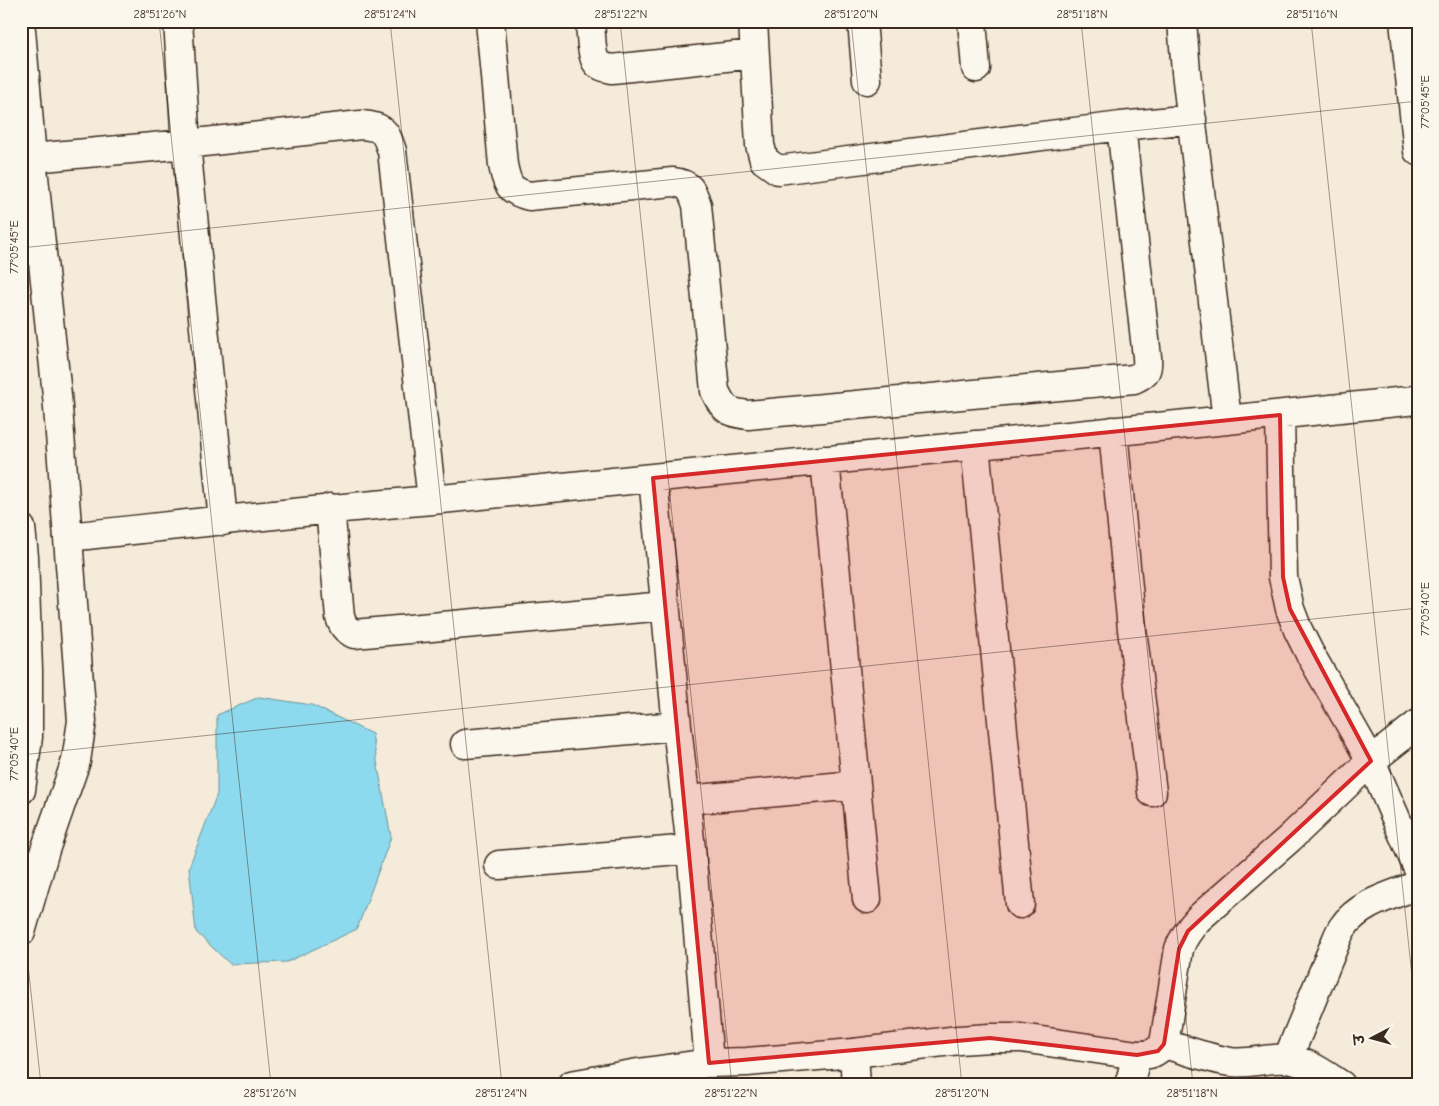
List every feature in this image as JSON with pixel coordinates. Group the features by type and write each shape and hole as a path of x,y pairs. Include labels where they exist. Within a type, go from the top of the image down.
{"street":[{"path":"178,21 186,144 223,521"},
{"path":"490,21 503,165 507,183 518,193 529,196 673,182 684,183 692,191 697,205 715,391 722,406 734,413 748,415 1134,379 1143,375 1148,368 1121,126"},
{"path":"590,21 592,50 595,62 603,67 612,69 754,54"},
{"path":"753,21 760,145 764,160 778,170 1121,126 1192,119"},
{"path":"862,21 867,80"},
{"path":"972,21 976,68"},
{"path":"1182,21 1227,420"},
{"path":"1404,21 1418,151"},
{"path":"21,30 32,158 57,395 82,720 76,761 45,850 21,932"},
{"path":"32,158 361,125 377,127 387,136 392,151 432,500"},
{"path":"68,536 223,521 330,508 432,500 1227,420 1416,400 1418,398"},
{"path":"1280,414 1283,577 1290,609 1298,630 1371,761 1418,869"},
{"path":"1113,431 1132,629 1152,792"},
{"path":"976,445 1020,904"},
{"path":"825,460 867,900"},
{"path":"653,478 691,849 709,1063"},
{"path":"330,508 340,617 342,626 354,634 665,606"},
{"path":"21,528 24,557 28,670 28,737 21,790"},
{"path":"571,1085 638,1072 709,1063 747,1062 854,1053 990,1038 1021,1038 1137,1055 1147,1055 1158,1051 1164,1044 1182,939 1198,918 1288,840 1371,761 1418,724"},
{"path":"465,744 677,726"},
{"path":"686,800 856,784"},
{"path":"500,865 691,849"},
{"path":"1288,1058 1336,941 1344,926 1357,912 1418,885"},
{"path":"1164,1044 1232,1063 1288,1058 1316,1068 1341,1085"},
{"path":"854,1053 856,1085"},
{"path":"1130,1085 1137,1055"}],"highlighted area":[{"path":"1280,415 1283,577 1290,609 1371,761 1188,931 1179,949 1164,1044 1158,1051 1137,1055 990,1038 709,1063 653,478"}],"water":[{"path":"259,697 312,705 372,734 391,837 357,929 287,962 230,964 196,932 189,867 217,794 217,715"}]}
